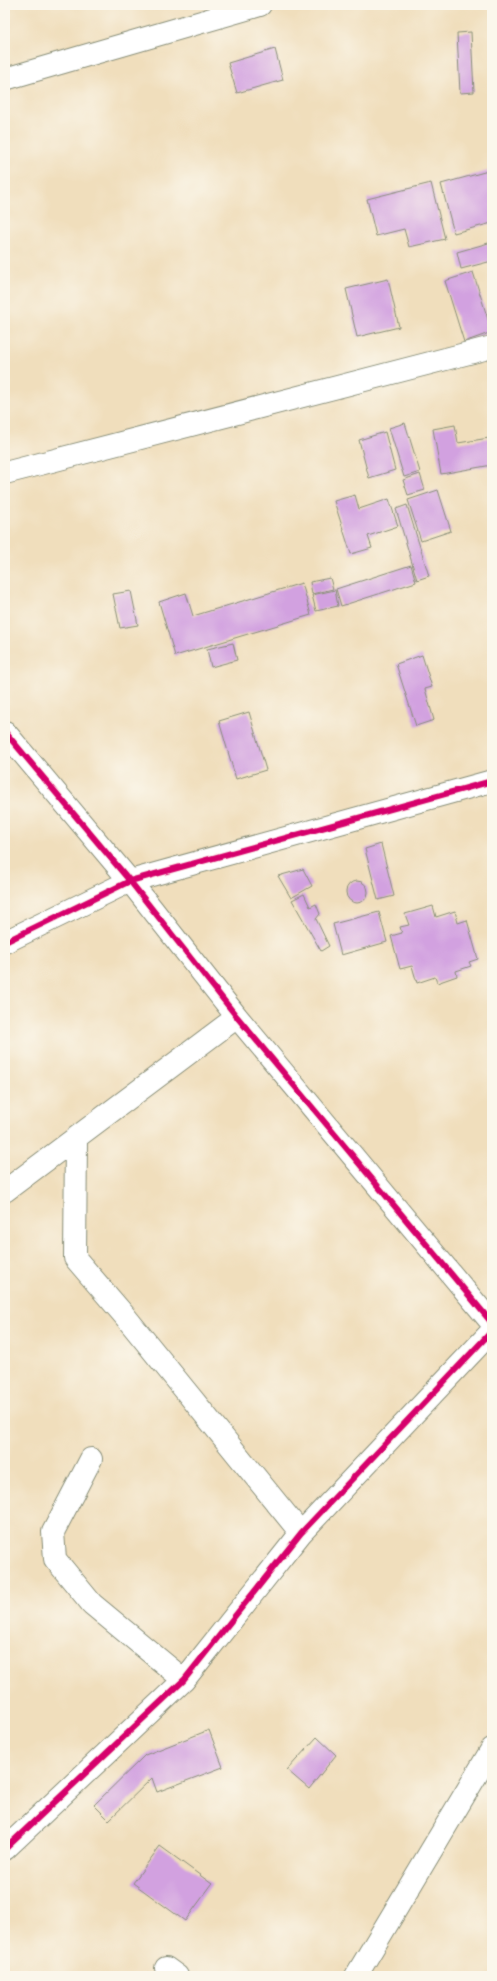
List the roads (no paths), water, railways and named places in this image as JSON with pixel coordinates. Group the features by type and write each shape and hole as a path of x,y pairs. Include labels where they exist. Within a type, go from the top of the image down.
{"street":[{"path":"5,78 260,5"},
{"path":"5,473 492,347"},
{"path":"5,732 130,881 237,1017 492,1323"},
{"path":"5,942 130,881 492,781"},
{"path":"5,1191 237,1017"},
{"path":"76,1138 75,1258 124,1315 301,1533"},
{"path":"5,1848 184,1680 301,1533 492,1331"},
{"path":"91,1459 53,1532 55,1560 92,1604 184,1680"},
{"path":"356,1976 492,1749"}]}
